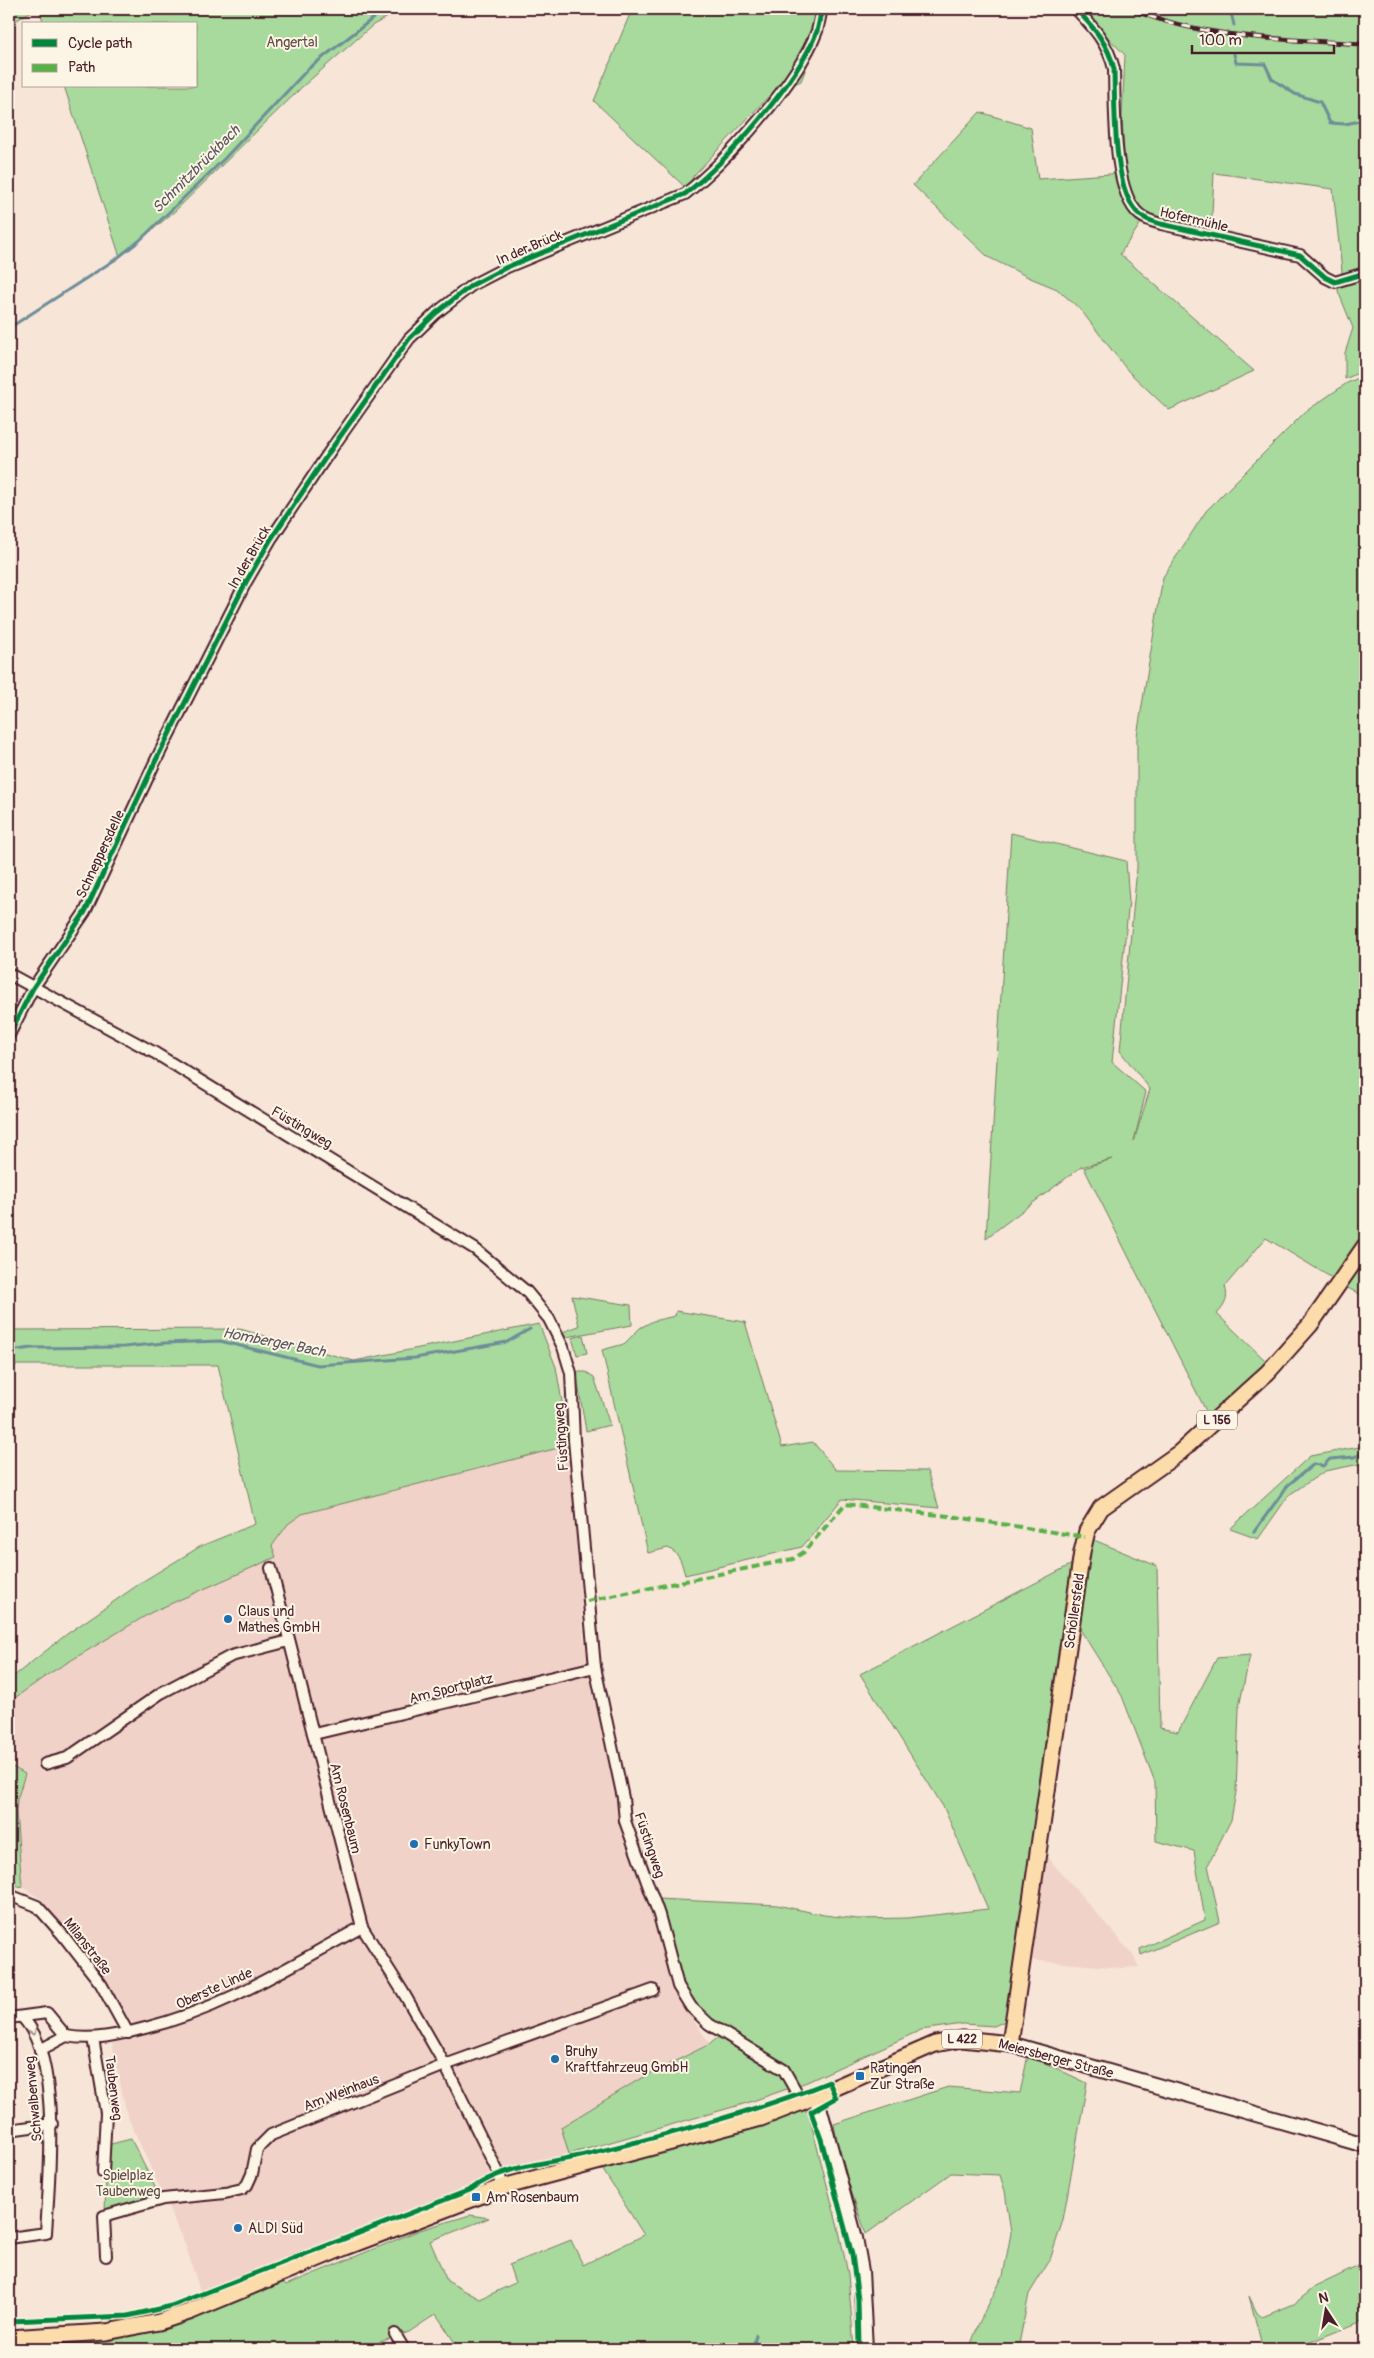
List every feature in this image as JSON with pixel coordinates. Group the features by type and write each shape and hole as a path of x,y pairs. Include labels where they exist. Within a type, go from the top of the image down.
{"main road":[{"name":"Schöllersfeld","path":"1010,2044 1082,1552 1087,1530 1096,1515 1107,1504 1179,1453 1268,1372 1310,1325 1365,1246"},
{"name":"Meiersberger Straße","path":"9,2338 32,2343 159,2322 189,2312 343,2248 503,2187 747,2122 809,2099 916,2051 943,2041 979,2039 1010,2044 1365,2145"},
{"path":"809,2099 860,2263 865,2349"}],"street":[{"name":"In der Brück","path":"198,676 246,582 271,539 379,379 409,339 436,313 472,285 507,267 685,194 708,176 747,134 795,70 816,31 822,9"},
{"name":"Hofermühle","path":"1076,9 1096,30 1111,58 1114,69 1119,162 1125,191 1131,204 1140,215 1161,224 1300,255 1325,278 1335,282 1365,273"},
{"name":"Schneppersdelle","path":"9,1035 18,1013 33,988 85,912 155,762 198,676"},
{"name":"Füstingweg","path":"9,974 155,1053 475,1249 536,1302 556,1332 571,1373 574,1440 594,1667 623,1798 625,1821 659,1914 678,1986 691,2007 709,2024 784,2070 809,2099"},
{"name":"Am Rosenbaum","path":"271,1568 362,1927 403,1992 445,2065 499,2174 503,2187"},
{"path":"45,1764 67,1758 161,1693 231,1656 289,1641"},
{"name":"Am Sportplatz","path":"314,1734 594,1667"},
{"name":"Milanstraße","path":"9,1895 37,1906 62,1934 101,1984 128,2033"},
{"name":"Oberste Linde","path":"66,2036 93,2038 128,2033 185,2018 235,1997 362,1927"},
{"name":"Am Weinhaus","path":"106,2256 104,2216 163,2199 225,2193 242,2189 247,2185 252,2174 257,2149 270,2135 445,2065 653,1990"},
{"path":"9,2018 47,2013 66,2036"},
{"path":"22,2016 34,2032 40,2050"},
{"name":"Schwalbenweg","path":"9,2238 46,2232 52,2124 40,2050 66,2036"},
{"name":"Taubenweg","path":"93,2038 106,2113 103,2172"},
{"path":"9,2130 52,2124"},
{"path":"395,2334 404,2349"}],"shaded area":[{"path":"562,1447 570,1448 584,1641 610,1757 626,1848 649,1892 661,1930 674,1992 710,2044 643,2077 562,2127 569,2154 479,2183 202,2297 185,2244 127,2115 112,2043 142,2037 87,1957 41,1899 22,1887 16,1812 17,1800 25,1774 9,1765 9,1702 50,1673 152,1612 276,1557 272,1546 288,1524 302,1514"},
{"path":"1043,1852 1132,1954 1139,1967 1121,1968 1030,1960"}],"green space":[{"path":"9,9 35,9 9,25"},
{"name":"Angertal","path":"39,9 403,9 373,25 302,87 175,211 120,257 65,88 198,88 198,22 43,22"},
{"path":"632,9 824,9 812,53 801,81 770,95 694,175 687,189 594,101"},
{"path":"1080,9 1365,9 1365,370 1345,379 1345,353 1353,328 1338,291 1342,271 1333,189 1214,173 1211,234 1145,217 1120,254 1254,371 1169,410 1128,371 1080,309 1057,289 988,257 913,185 980,112 1031,128 1038,179 1125,173 1122,116 1125,55"},
{"path":"1365,375 1365,1238 1337,1281 1266,1238 1225,1286 1226,1302 1217,1314 1266,1361 1210,1419 1084,1168 1112,1159 1081,1167 986,1238 1011,833 1126,861 1129,901 1112,1062 1146,1092 1134,1141 1150,1089 1120,1051 1137,868 1137,736 1163,577 1206,511 1305,412 1347,383"},
{"path":"1365,1254 1365,1297 1344,1286"},
{"path":"572,1296 631,1305 632,1325 561,1338 560,1333 579,1326"},
{"path":"676,1311 745,1322 782,1447 813,1442 836,1470 927,1471 939,1508 842,1499 802,1547 685,1575 678,1556 668,1548 648,1553 602,1350 624,1344 640,1328 653,1321 675,1316"},
{"path":"539,1324 556,1367 570,1448 562,1447 302,1514 288,1524 272,1546 276,1557 152,1612 50,1673 9,1702 9,1680 67,1634 145,1580 201,1546 255,1524 218,1365 9,1365 9,1330 240,1329 354,1361"},
{"path":"583,1335 587,1353 577,1355 572,1338"},
{"path":"576,1372 586,1372 594,1377 610,1425 586,1431"},
{"path":"1365,1446 1365,1463 1325,1471 1289,1495 1258,1539 1230,1529 1310,1456"},
{"path":"1089,1538 1157,1566 1160,1728 1178,1732 1217,1658 1250,1655 1239,1707 1236,1792 1231,1820 1208,1865 1220,1922 1141,1955 1140,1949 1205,1920 1194,1851 1156,1841 1155,1782 1122,1696 1076,1623"},
{"path":"1074,1563 1005,2021 994,2026 963,2024 921,2030 807,2082 747,2103 569,2154 561,2127 643,2077 710,2044 726,2031 701,2011 684,1984 658,1899 777,1905 824,1915 858,1919 907,1918 988,1909 944,1808 860,1674"},
{"path":"9,1765 25,1774 17,1800 16,1812 22,1887 9,1883"},
{"path":"1028,2055 1087,2083 1063,2220 1050,2260 1029,2294 1018,2349 969,2349 979,2323 1003,2276 1011,2233 1005,2191 1000,2175 951,2173 866,2234 841,2162 834,2124 948,2087 1020,2093"},
{"path":"801,2110 808,2112 839,2231 848,2274 854,2349 459,2349 436,2314 409,2332 360,2349 54,2349 62,2344 113,2339 163,2329 197,2318 281,2280 286,2285 420,2230 470,2215 489,2218 430,2241 447,2281 480,2299 515,2283 509,2265 571,2240 583,2265 644,2235 601,2167"},
{"name":"Spielplaz Taubenweg","path":"131,2139 160,2197 105,2212 107,2145"},
{"path":"1365,2263 1365,2320 1293,2349 1263,2349 1249,2296 1257,2313 1262,2317 1294,2304 1315,2287"}],"waterway":[{"name":"Schmitzbrückbach","path":"9,328 116,259 139,241 224,159 308,69 385,9"},
{"path":"1230,9 1234,25"},
{"path":"1234,54 1236,63 1265,64 1272,79 1295,94 1320,102 1330,123 1345,124 1365,120"},
{"name":"Homberger Bach","path":"9,1351 32,1348 124,1347 220,1341 318,1365 415,1358 507,1342 530,1329"},
{"path":"1254,1532 1288,1485 1314,1464 1323,1466 1330,1459 1354,1457 1365,1452"},
{"path":"753,2349 756,2335"}],"railway":[{"path":"1131,9 1188,27 1217,32 1276,39 1365,44"}],"marked path":[{"path":"587,1601 793,1559 804,1552 845,1504 956,1517 1085,1537"}],"cycle path":[{"path":"9,1035 33,988 85,912 155,762 246,582 271,539 332,448 409,339 436,313 472,285 507,267 685,194 721,162 778,96 808,51 817,31 822,9"},
{"path":"1076,9 1104,43 1114,69 1115,125 1120,168 1124,188 1131,204 1140,215 1147,220 1161,224 1300,255 1325,277 1335,282 1365,273"},
{"path":"11,2321 128,2316 171,2306 470,2190 483,2181 497,2175 527,2166 589,2154 680,2131 770,2104 829,2082 836,2098 811,2112 821,2139 852,2255 858,2299 859,2349"}],"place":[{"name":"Claus und Mathes GmbH","path":"228,1619"},
{"name":"FunkyTown","path":"414,1844"},
{"name":"Bruhy Kraftfahrzeug GmbH","path":"555,2059"},
{"name":"Ratingen Zur Straße","path":"860,2076"},
{"name":"Am Rosenbaum","path":"476,2197"},
{"name":"ALDI Süd","path":"238,2228"}]}
